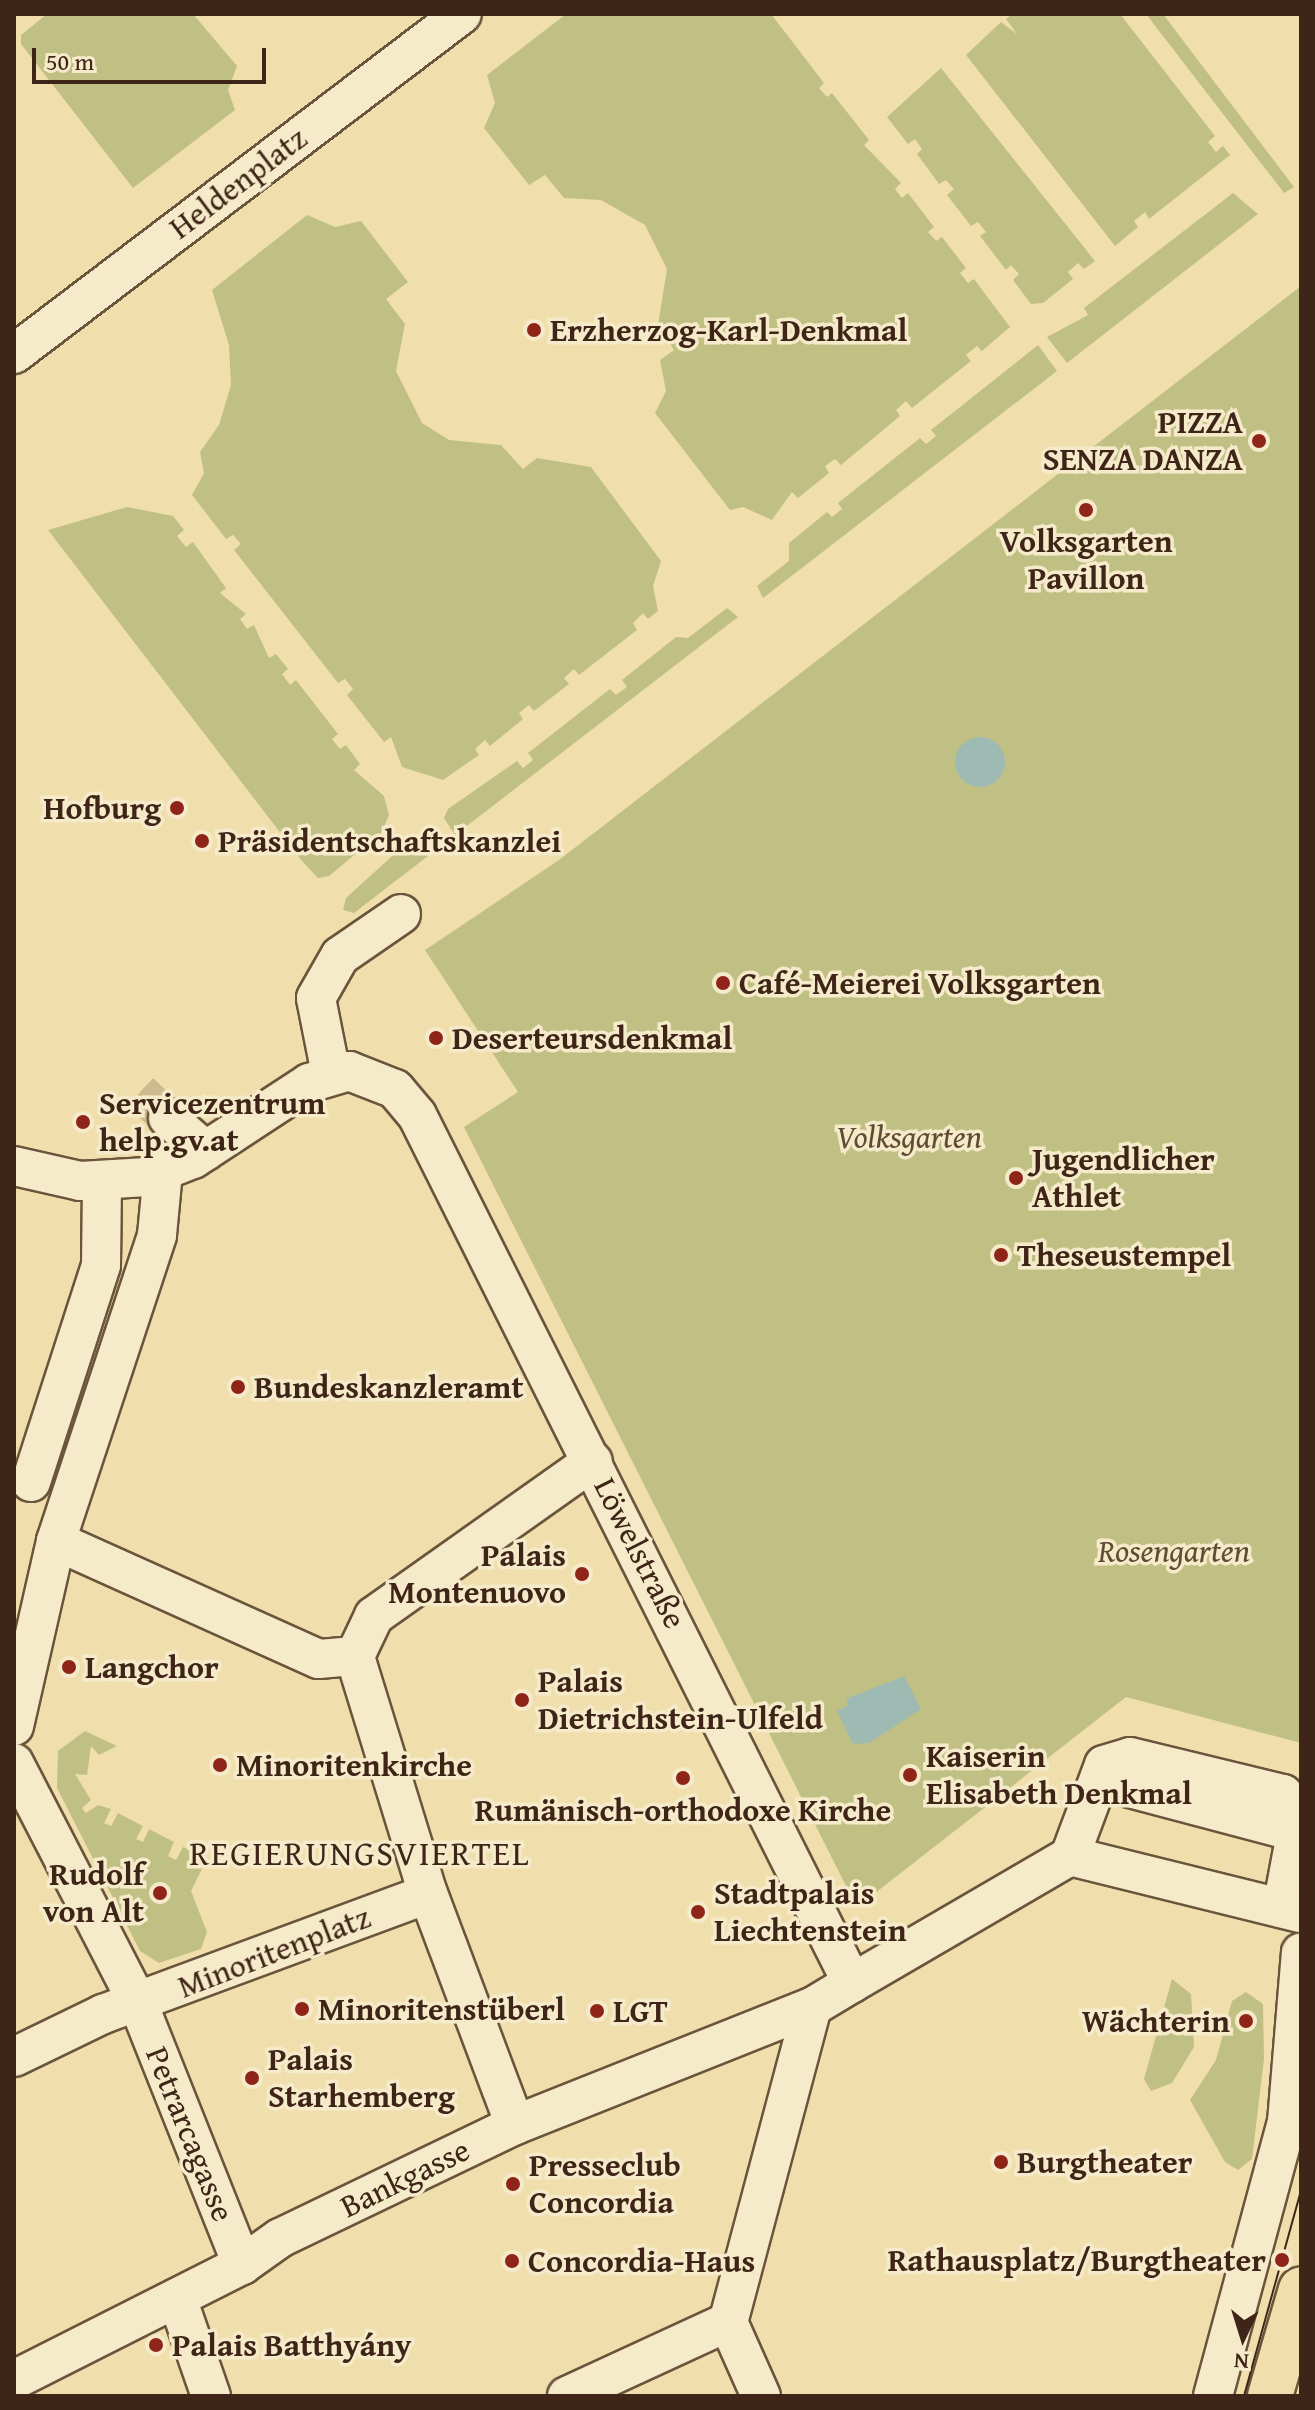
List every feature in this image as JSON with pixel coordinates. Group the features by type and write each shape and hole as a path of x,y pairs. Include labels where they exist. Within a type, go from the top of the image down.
{"main road":[{"path":"1270,2396 1301,2289"}],"street":[{"name":"Heldenplatz","path":"14,354 462,14"},
{"path":"14,1166 102,1182 163,1172 206,1151 331,1074 316,1026 321,987 340,956 401,914"},
{"name":"Löwelstraße","path":"331,1074 366,1074 395,1089 434,1148 852,1983"},
{"path":"168,1118 206,1151"},
{"path":"14,1726 56,1541 157,1235 163,1172"},
{"path":"31,1482 101,1265 102,1182"},
{"path":"101,1265 142,1280"},
{"path":"515,2125 428,1894 355,1656 374,1616 593,1461"},
{"path":"56,1541 319,1659 355,1656"},
{"path":"761,2396 728,2322 812,2007 1070,1856 1099,1780 1118,1755 1283,1794 1300,1812 1292,1911 1070,1856"},
{"name":"Minoritenplatz","path":"14,1763 138,2003 428,1894"},
{"path":"1213,2396 1287,2122 1301,1953"},
{"path":"14,2057 138,2003"},
{"name":"Petrarcagasse","path":"138,2003 242,2265"},
{"name":"Bankgasse","path":"14,2380 242,2265 280,2238 515,2125 812,2007"},
{"path":"177,2298 211,2396"},
{"path":"567,2396 728,2322"}],"green space":[{"path":"47,14 193,14 237,66 228,90 235,110 133,188 21,44 21,35"},
{"path":"566,14 771,14 824,83 819,88 827,97 832,93 869,140 864,145 901,183 895,189 902,198 908,193 934,227 928,232 936,241 942,237 966,268 960,273 968,283 974,279 1010,327 982,351 977,346 966,355 971,361 912,408 906,401 896,410 900,416 841,465 835,459 825,466 829,473 798,498 792,492 772,520 743,507 730,510 655,413 666,391 660,360 674,350 658,325 667,269 645,225 601,200 564,198 545,175 529,185 484,128 495,103 487,75"},
{"path":"1012,14 1120,14 1215,136 1208,142 1216,152 1223,146 1230,155 1149,219 1145,212 1134,221 1138,227 1115,246 966,55 1001,22 1017,34 1006,19"},
{"path":"1146,14 1163,14 1294,187 1284,193"},
{"path":"941,68 1095,261 1084,269 1078,263 1068,272 1073,279 1043,303 1031,304 1013,280 1019,274 1011,265 1006,270 980,236 986,232 978,222 971,226 947,195 954,189 946,180 939,184 917,154 922,149 915,139 908,144 887,117"},
{"path":"1233,193 1258,214 1067,363 1047,337 1088,315 1084,308"},
{"path":"307,215 335,227 361,221 408,282 386,299 405,324 396,371 422,423 449,440 501,445 523,469 537,458 591,467 661,561 653,586 658,611 648,619 643,613 633,623 637,630 579,675 574,669 564,678 569,684 534,711 529,705 519,713 523,719 490,746 485,740 475,749 479,755 443,780 402,767 391,737 384,742 347,695 353,689 345,679 338,683 234,550 241,544 233,535 226,539 192,495 204,473 200,452 219,425 231,385 229,345 212,290"},
{"name":"Volksgarten","path":"1301,286 1301,1743 1126,1697 870,1897 849,1892 464,1127 518,1092 425,950 559,860"},
{"path":"1038,345 1057,371 763,598 757,586 789,561 789,543 827,512 832,517 842,509 838,503 920,438 926,444 936,436 931,430"},
{"path":"127,507 173,516 184,530 177,536 186,547 193,542 226,588 220,593 246,614 240,619 247,629 254,625 269,658 276,654 288,669 282,674 290,685 296,680 338,734 332,739 340,749 346,745 360,764 354,770 384,796 389,815 382,832 329,876 318,878 302,861 48,530"},
{"path":"727,608 738,617 455,835 444,818 448,809 517,761 523,768 533,760 528,753 610,689 616,695 627,687 622,680 676,637 688,638"},
{"path":"412,838 428,856 354,913 343,910 346,898"},
{"path":"85,1731 117,1746 99,1755 91,1746 87,1775 75,1774 91,1800 82,1808 86,1813 98,1805 111,1809 104,1823 111,1826 118,1813 143,1826 136,1839 143,1842 149,1829 174,1842 168,1856 176,1860 183,1847 207,1859 191,1891 207,1932 201,1949 159,1963 140,1951 57,1788 58,1751"},
{"path":"1172,1979 1191,1994 1194,2047 1172,2083 1151,2091 1144,2079"},
{"path":"1246,1992 1263,2004 1264,2059 1252,2159 1238,2170 1225,2162 1190,2100 1216,2060 1232,2001"}],"water":[{"path":"980,737 997,745 1005,762 997,779 980,787 963,779 955,762 963,745"},
{"path":"904,1676 921,1709 869,1743 853,1744 837,1711 848,1705 846,1699"}],"tunnel":[{"path":"140,1092 168,1118"}],"tram line":[{"path":"1244,2396 1301,2191"},
{"path":"1300,2396 1301,2391"}],"place":[{"name":"Erzherzog-Karl-Denkmal","path":"534,330"},
{"name":"PIZZA SENZA DANZA","path":"1259,441"},
{"name":"Volksgarten Pavillon","path":"1086,510"},
{"name":"Hofburg","path":"177,808"},
{"name":"Präsidentschaftskanzlei","path":"202,841"},
{"name":"Café-Meierei Volksgarten","path":"723,983"},
{"name":"Deserteursdenkmal","path":"436,1038"},
{"name":"Servicezentrum help.gv.at","path":"83,1122"},
{"name":"Jugendlicher Athlet","path":"1016,1178"},
{"name":"Theseustempel","path":"1001,1255"},
{"name":"Bundeskanzleramt","path":"238,1387"},
{"name":"Palais Montenuovo","path":"582,1574"},
{"name":"Langchor","path":"69,1667"},
{"name":"Palais Dietrichstein-Ulfeld","path":"522,1700"},
{"name":"Minoritenkirche","path":"220,1765"},
{"name":"Kaiserin Elisabeth Denkmal","path":"910,1775"},
{"name":"Rumänisch-orthodoxe Kirche","path":"683,1778"},
{"name":"Rudolf von Alt","path":"160,1893"},
{"name":"Stadtpalais Liechtenstein","path":"698,1912"},
{"name":"Minoritenstüberl","path":"302,2009"},
{"name":"LGT","path":"597,2011"},
{"name":"Wächterin","path":"1246,2021"},
{"name":"Palais Starhemberg","path":"252,2078"},
{"name":"Burgtheater","path":"1001,2162"},
{"name":"Presseclub Concordia","path":"513,2184"},
{"name":"Rathausplatz/Burgtheater","path":"1282,2260"},
{"name":"Concordia-Haus","path":"512,2261"},
{"name":"Palais Batthyány","path":"156,2345"}],"district":[{"name":"REGIERUNGSVIERTEL","path":"360,1853"}],"park label":[{"name":"Rosengarten","path":"1174,1551"}]}
